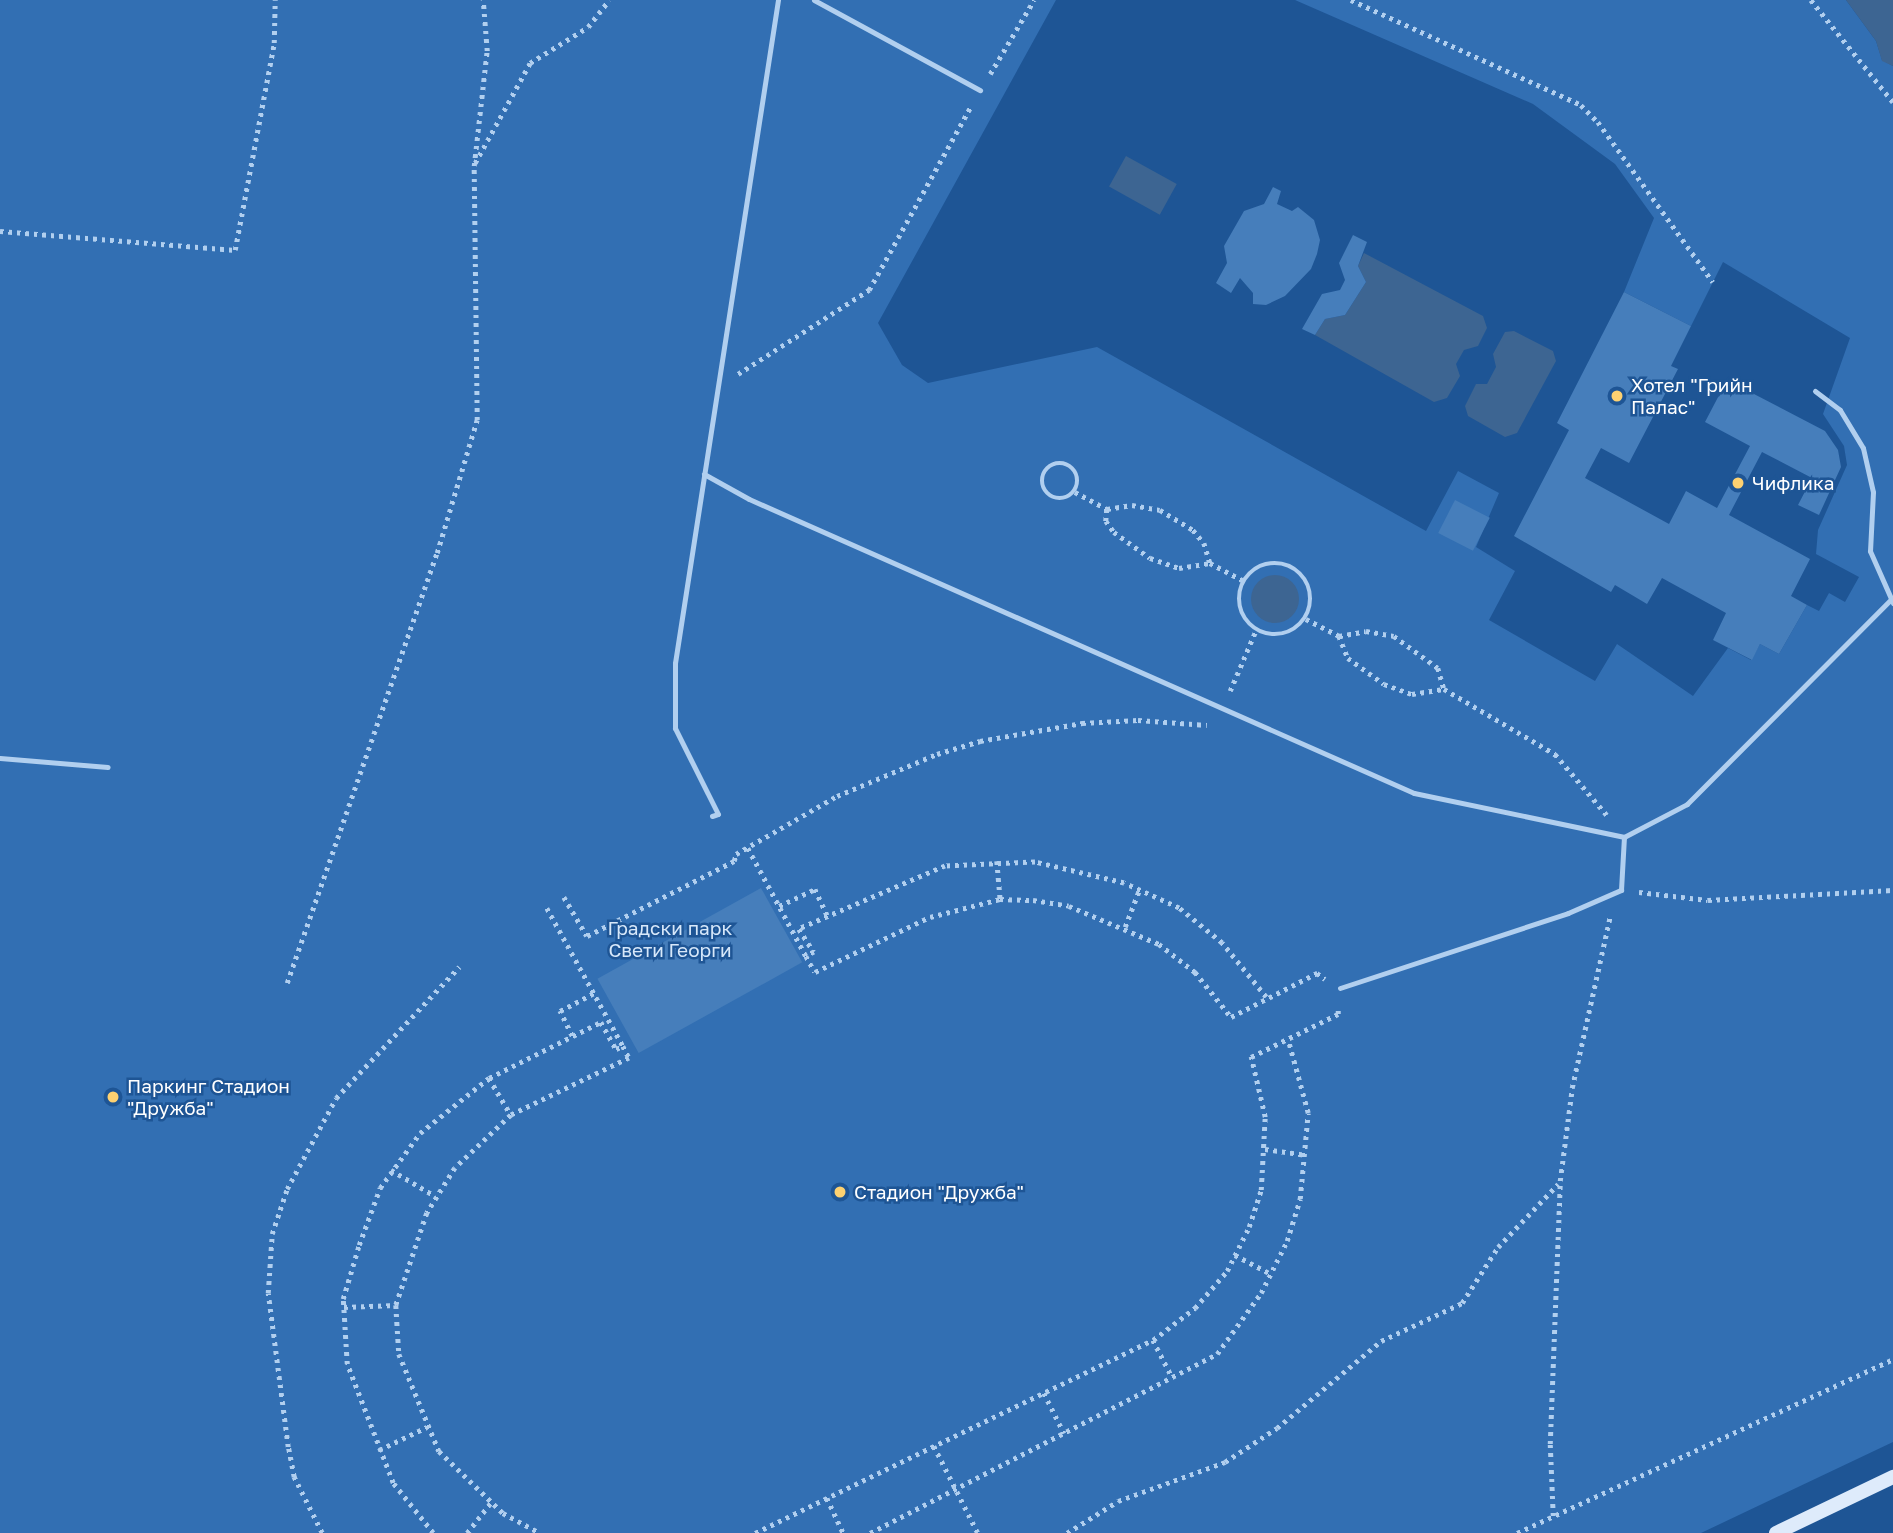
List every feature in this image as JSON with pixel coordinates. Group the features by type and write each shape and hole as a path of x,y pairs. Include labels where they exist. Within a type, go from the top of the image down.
{"main road":[{"path":"1776,1533 1893,1477"}],"lane":[{"path":"712,816 718,814 675,728 675,663 778,0"},
{"path":"814,0 981,90"},
{"path":"704,474 762,505 1414,793 1624,837 1686,804 1892,601 1870,551 1873,492 1863,448 1840,410 1815,391"},
{"path":"0,758 108,767"},
{"path":"1340,988 1568,913 1621,890 1624,837"}],"path":[{"path":"0,231 235,250 274,43 275,0"},
{"path":"287,984 437,553 477,420 474,166 486,51 483,0"},
{"path":"474,166 530,63 588,27 609,0"},
{"path":"717,387 869,290 1034,0"},
{"path":"1351,0 1581,105 1598,122 1713,282"},
{"path":"1811,0 1893,102"},
{"path":"1075,492 1077,474 1070,467 1061,463 1044,473 1046,492 1055,498 1075,492 1107,509 1132,505 1160,510 1198,536 1210,563"},
{"path":"1107,509 1106,521 1114,532 1150,558 1179,568 1210,563 1244,581"},
{"path":"1269,563 1292,566 1308,583 1311,593 1306,618 1281,635 1256,630 1239,605 1244,581 1269,563"},
{"path":"1306,618 1339,636 1366,631 1394,636 1433,662 1444,689 1555,754 1624,837"},
{"path":"1223,707 1256,630"},
{"path":"1339,636 1348,658 1384,684 1412,694 1444,689"},
{"path":"564,897 587,936 734,861 736,854 885,773 980,741 1082,723 1138,720 1220,726"},
{"path":"747,848 815,972 930,917 1000,899 1069,906 1125,927 1159,944 1195,972 1231,1017 1317,973"},
{"path":"806,956 814,952 799,929 925,872 997,860 1073,868 1139,890 1179,908 1222,943 1266,997"},
{"path":"997,860 1000,899"},
{"path":"779,906 815,889 827,915"},
{"path":"1125,927 1139,890"},
{"path":"1553,1517 1550,1444 1559,1181 1592,980 1621,890 1707,900 1893,890"},
{"path":"540,1533 491,1502 439,1451 399,1354 396,1305 408,1261 435,1196 455,1168 510,1115 629,1058 596,992 547,908"},
{"path":"322,1533 294,1477 288,1447 268,1293 272,1234 287,1189 336,1098 459,967"},
{"path":"572,1036 560,1012 596,992"},
{"path":"755,1533 1153,1340 1195,1308 1235,1255 1261,1190 1265,1116 1251,1057 1338,1014"},
{"path":"433,1533 393,1483 347,1364 344,1307 359,1245 391,1170 420,1133 489,1078 601,1022 616,1049 623,1046"},
{"path":"870,1533 1217,1354 1271,1274 1297,1210 1307,1155 1308,1113 1288,1040"},
{"path":"489,1078 510,1115"},
{"path":"1265,1149 1307,1155"},
{"path":"391,1170 435,1196"},
{"path":"1067,1533 1118,1501 1225,1462 1278,1428 1381,1341 1462,1303 1498,1247 1550,1196 1559,1181"},
{"path":"1235,1255 1271,1274"},
{"path":"344,1307 396,1305"},
{"path":"1153,1340 1172,1377"},
{"path":"1517,1533 1893,1359"},
{"path":"1044,1393 1064,1433"},
{"path":"379,1450 427,1427"},
{"path":"934,1446 978,1533"},
{"path":"827,1498 843,1533"},
{"path":"467,1533 491,1502"}],"green space":[{"name":"Градски парк Свети Георги","path":"0,0 1056,0 878,323 902,365 928,383 1097,347 1426,531 1458,471 1499,493 1476,547 1515,571 1489,620 1595,681 1617,644 1693,696 1728,648 1751,660 1760,644 1779,654 1807,605 1819,611 1829,593 1845,602 1859,577 1816,554 1818,530 1847,465 1844,446 1823,414 1850,338 1723,262 1691,326 1624,292 1654,218 1615,164 1533,104 1295,0 1846,0 1876,41 1882,60 1893,66 1893,1442 1701,1533 0,1533"}],"shaded area":[{"path":"1846,0 1893,0 1893,66 1882,61 1876,41"},
{"path":"1126,156 1177,184 1160,215 1109,187"},
{"path":"1364,253 1483,316 1487,328 1478,346 1464,350 1456,364 1460,376 1447,398 1434,402 1315,335 1325,319 1345,315 1366,282 1358,266"},
{"path":"1514,331 1553,351 1556,361 1517,433 1505,437 1468,416 1465,406 1476,384 1487,384 1496,367 1493,354 1505,332"},
{"path":"1275,575 1292,582 1299,599 1292,616 1275,623 1258,616 1251,599 1258,582"}],"building":[{"path":"1273,187 1281,191 1277,204 1292,211 1298,207 1314,220 1320,240 1311,269 1285,296 1266,305 1253,304 1253,293 1240,278 1231,293 1216,283 1227,263 1224,246 1244,211 1264,204"},
{"path":"1353,235 1367,242 1358,266 1366,282 1345,315 1325,319 1315,335 1302,329 1322,294 1340,290 1345,280 1339,263"},
{"path":"1624,292 1691,326 1671,366 1678,369 1629,463 1601,448 1585,478 1669,524 1686,491 1717,508 1750,446 1705,422 1727,380 1825,431 1838,450 1841,467 1819,515 1798,505 1812,478 1762,452 1729,515 1810,559 1791,596 1807,605 1779,654 1760,644 1752,660 1713,640 1726,613 1662,578 1647,604 1615,585 1611,592 1514,536 1569,430 1557,423"},
{"path":"1455,500 1490,518 1473,551 1438,533"},
{"path":"761,888 802,962 639,1053 597,979"}],"place":[{"name":"Хотел \"Грийн Палас\"","path":"1617,396"},
{"name":"Чифлика","path":"1738,483"},
{"name":"Паркинг Стадион \"Дружба\"","path":"113,1097"},
{"name":"Стадион \"Дружба\"","path":"840,1192"}]}
